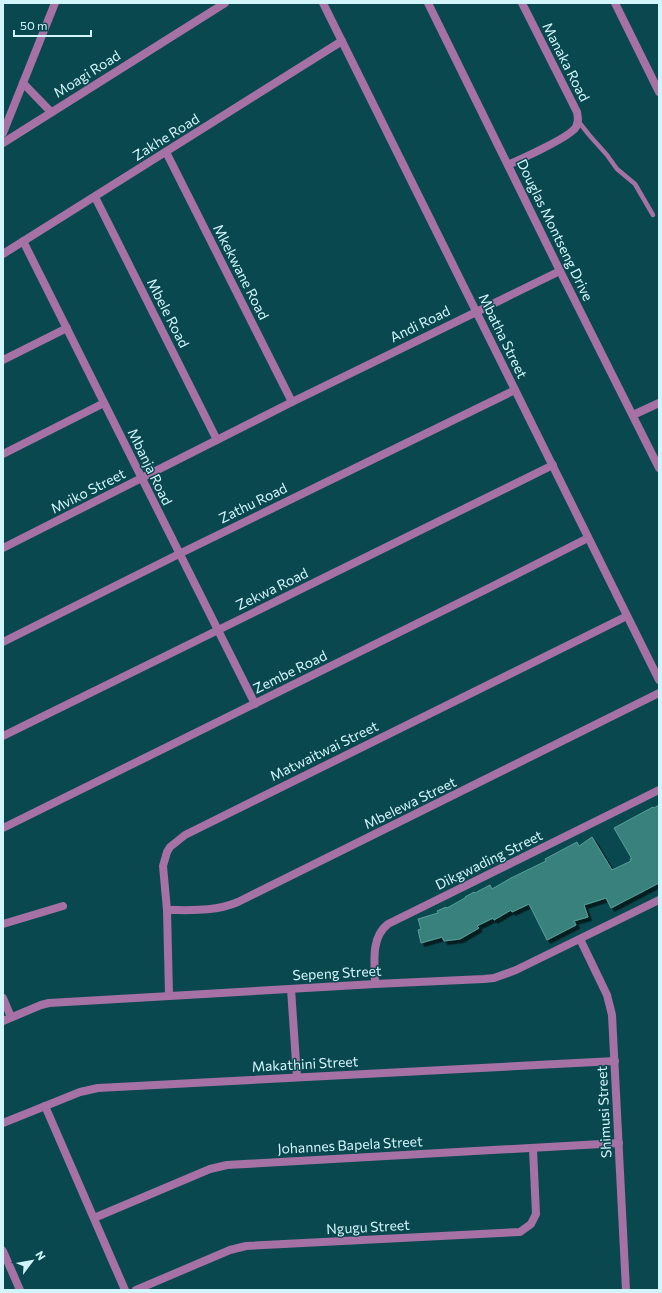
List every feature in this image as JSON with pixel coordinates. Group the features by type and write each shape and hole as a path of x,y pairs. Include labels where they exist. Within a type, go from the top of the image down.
{"street":[{"path":"3,133 56,3"},
{"name":"Moagi Road","path":"3,143 225,3"},
{"name":"Mbatha Street","path":"323,3 659,680"},
{"name":"Douglas Montseng Drive","path":"428,3 659,468"},
{"name":"Manaka Road","path":"508,165 567,136 576,128 578,121 577,112 522,3"},
{"path":"615,3 659,92"},
{"name":"Zakhe Road","path":"3,254 342,41"},
{"path":"23,83 51,112"},
{"name":"Mkekwane Road","path":"166,152 292,402"},
{"name":"Mbele Road","path":"95,197 217,440"},
{"name":"Mbanja Road","path":"23,241 255,704"},
{"name":"Andi Road","path":"292,402 560,271"},
{"path":"3,360 67,328"},
{"name":"Zathu Road","path":"3,642 179,554 515,390"},
{"name":"Mviko Street","path":"3,548 292,402"},
{"path":"3,454 104,403"},
{"path":"633,415 659,403"},
{"name":"Zekwa Road","path":"3,736 553,466"},
{"name":"Zembe Road","path":"3,828 588,538"},
{"name":"Matwaitwai Street","path":"169,995 167,910 163,866 164,858 170,847 185,835 627,616"},
{"name":"Mbelewa Street","path":"167,910 208,910 226,907 244,900 659,693"},
{"name":"Dikgwading Street","path":"375,984 376,941 380,932 388,924 659,790"},
{"name":"Sepeng Street","path":"3,1021 45,1003 494,978 516,970 659,900"},
{"path":"3,924 63,906"},
{"name":"Shimusi Street","path":"580,939 609,1002 612,1015 626,1290"},
{"path":"291,989 297,1077"},
{"path":"3,998 11,1017"},
{"name":"Makathini Street","path":"3,1123 85,1090 98,1088 615,1061"},
{"path":"45,1106 125,1290"},
{"name":"Johannes Bapela Street","path":"94,1218 219,1166 619,1143"},
{"name":"Ngugu Street","path":"136,1290 230,1250 251,1245 520,1232 532,1224 536,1214 533,1149"},
{"path":"3,1251 20,1290"}],"lane":[{"path":"578,121 617,168 635,184 653,216"}],"building":[{"path":"659,805 659,883 611,908 606,898 584,905 588,917 574,921 576,925 547,940 529,904 512,912 511,910 494,920 493,918 477,926 479,928 460,939 444,941 442,937 421,943 418,930 421,929 418,919 438,913 437,911 446,907 447,908 474,892 475,893 490,885 492,889 546,861 545,859 577,842 579,846 592,837 612,870 631,861 630,859 632,859 614,828"}]}
